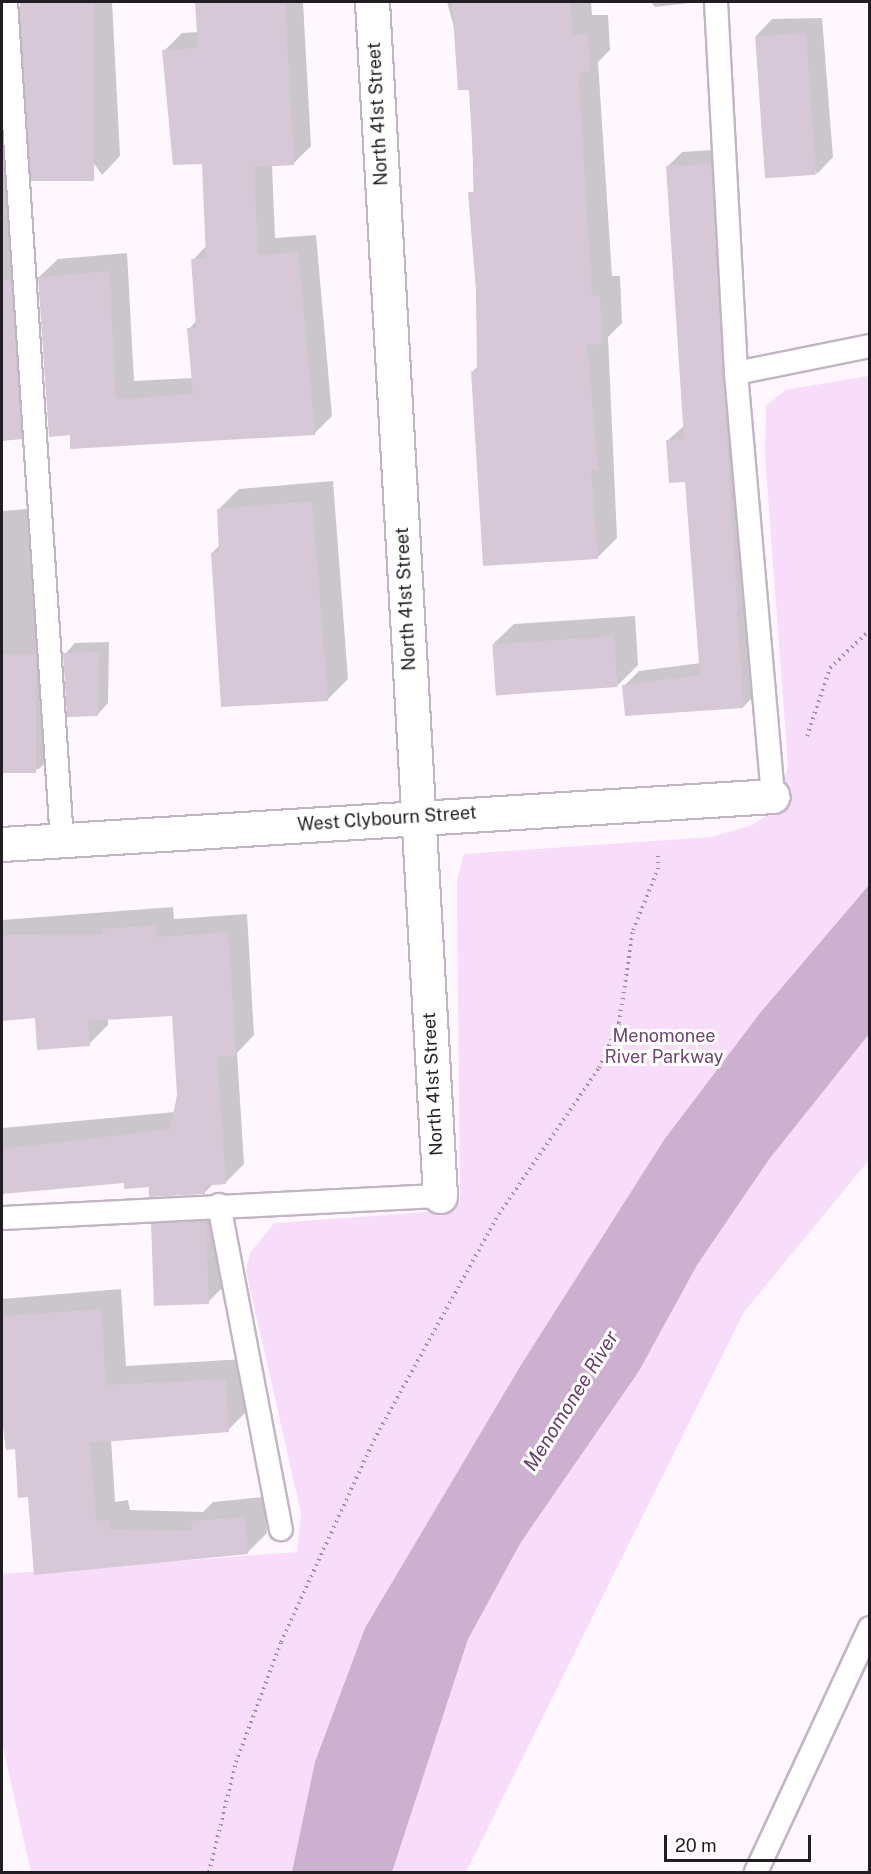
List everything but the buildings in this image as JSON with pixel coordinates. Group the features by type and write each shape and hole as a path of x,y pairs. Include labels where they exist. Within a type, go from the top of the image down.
{"street":[{"name":"North 41st Street","path":"372,2 440,1197"},
{"name":"West Clybourn Street","path":"2,843 773,796"}],"lane":[{"path":"6,2 62,840"},
{"path":"716,2 736,373 773,796"},
{"path":"736,373 870,346"},
{"path":"2,1218 219,1205 440,1197"},
{"path":"219,1205 281,1529"},
{"path":"756,1872 870,1628"}],"path":[{"path":"806,740 830,668 870,630"},
{"path":"209,1872 225,1796 273,1664 374,1440 499,1215 599,1068 619,1023 633,930 658,869 658,855"}],"green space":[{"name":"Menomonee River Parkway","path":"869,376 869,1160 744,1312 466,1872 31,1872 2,1743 2,1574 297,1552 301,1513 246,1271 250,1253 274,1223 455,1210 460,1202 457,880 464,854 711,837 750,826 768,815 780,797 788,765 765,457 766,406 785,390"}],"water":[{"name":"Menomonee River","path":"869,885 869,1034 770,1158 697,1265 639,1371 521,1542 468,1639 392,1872 292,1872 315,1762 365,1628 521,1365 664,1140 760,1013"}]}
